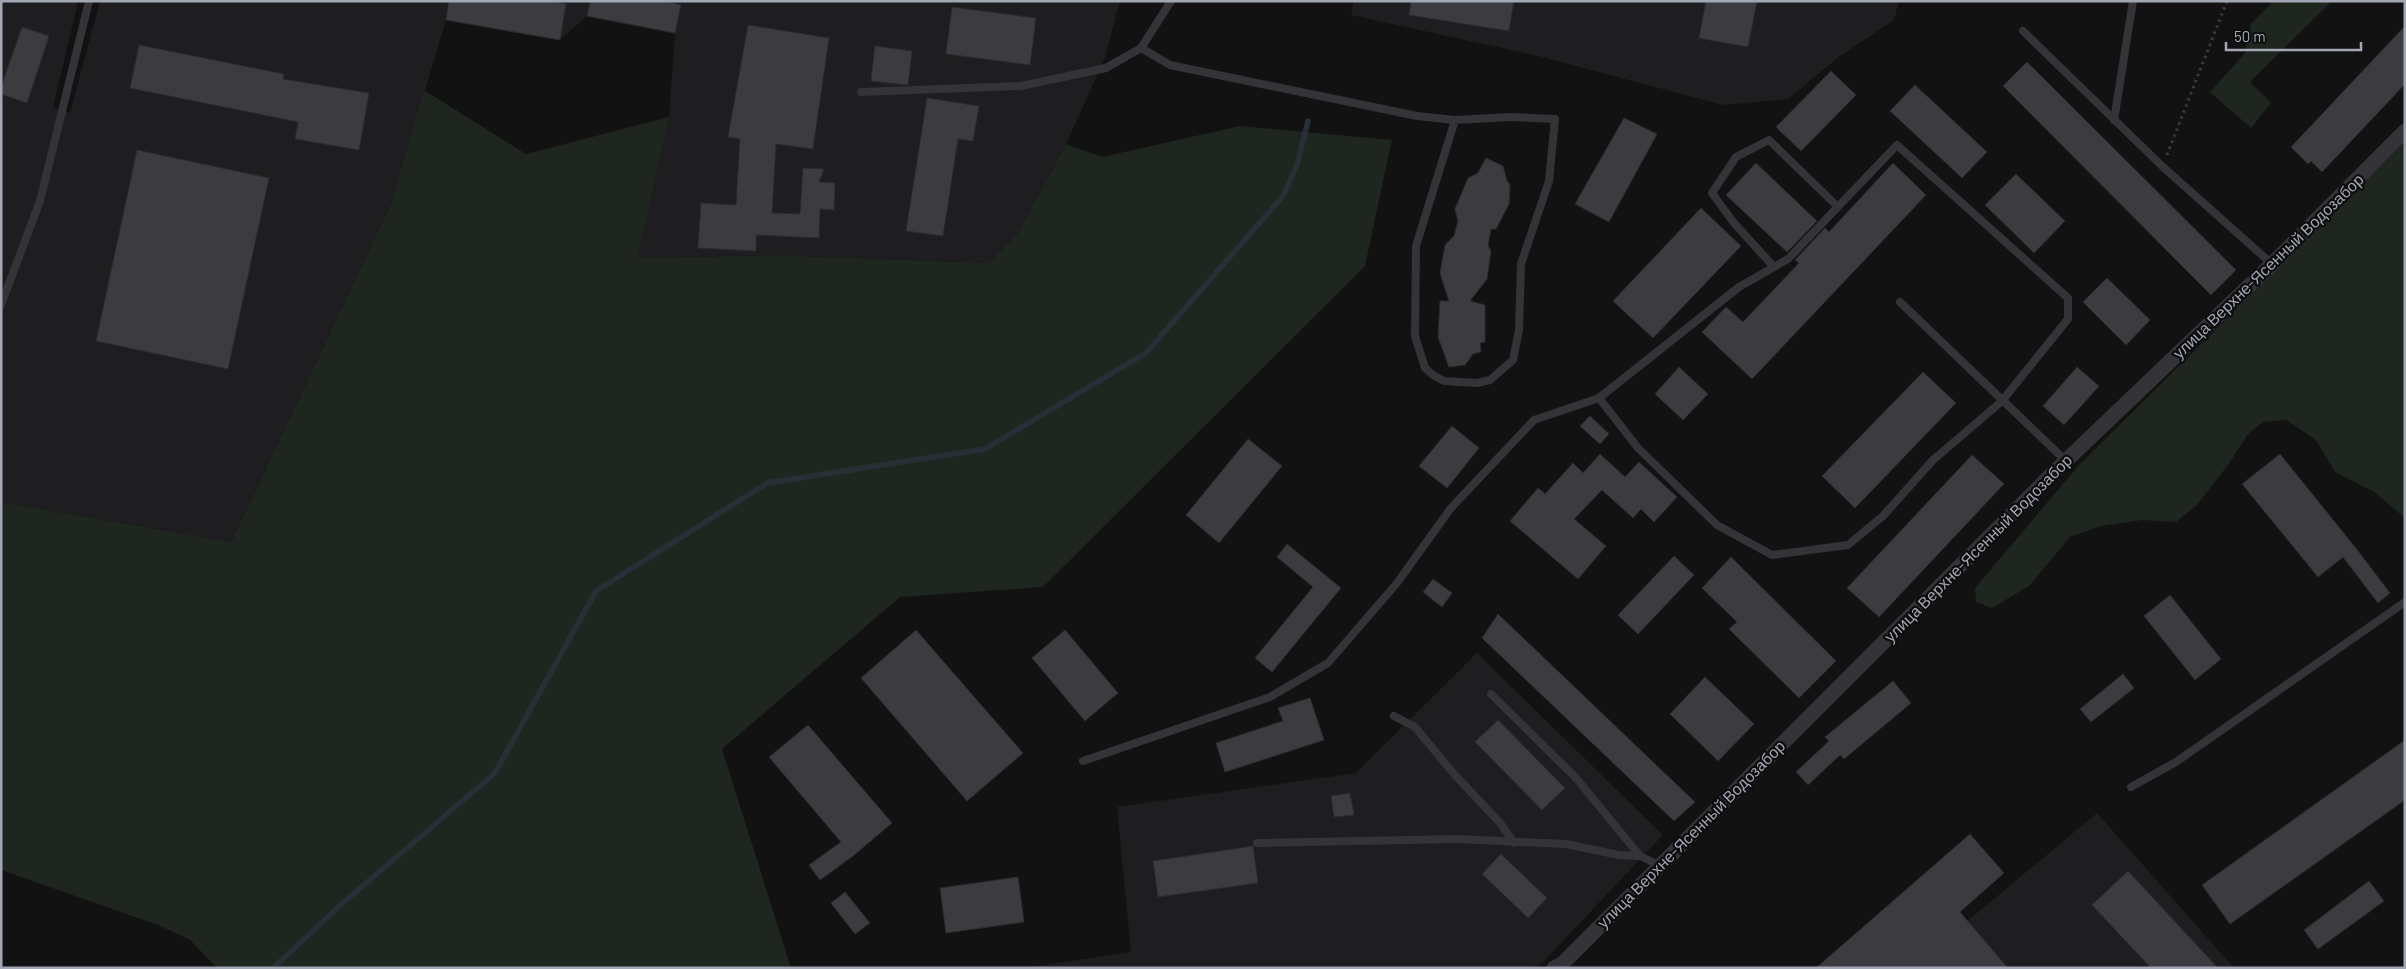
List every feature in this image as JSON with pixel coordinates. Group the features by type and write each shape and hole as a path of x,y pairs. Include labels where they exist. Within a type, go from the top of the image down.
{"street":[{"name":"улица Верхне-Ясенный Водозабор","path":"1559,966 1659,864 2066,461 2272,264 2405,130"}],"lane":[{"path":"1,305 40,201 89,1"},
{"path":"861,92 1021,86 1106,68 1141,48 1171,1"},
{"path":"2114,120 2132,1"},
{"path":"2023,31 2163,167 2272,264"},
{"path":"1141,48 1170,65 1417,116 1455,120 1511,117 1555,119 1549,182 1521,264 1519,330 1513,360 1490,380 1477,383 1444,380 1433,375 1425,368 1415,336 1416,246 1455,120"},
{"path":"1774,267 1734,223 1712,193 1736,158 1768,140 1838,207"},
{"path":"1083,761 1270,697 1328,663 1397,583 1451,508 1534,420 1599,398 1739,287 1788,259 1897,145 2068,298 2068,319 2002,401 1933,460 1883,516 1848,545 1772,555 1717,525 1638,448 1599,398"},
{"path":"1900,302 2066,461"},
{"path":"2131,787 2176,762 2405,602"},
{"path":"1491,694 1576,778 1640,856"},
{"path":"1394,716 1415,727 1454,774 1501,824 1514,844"},
{"path":"1257,843 1458,839 1514,844 1566,844 1619,855 1640,856 1659,864"}],"path":[{"path":"2163,167 2227,1"}],"shaded area":[{"path":"1,1 78,1 53,108 70,113 100,1 1120,1 1105,58 1066,144 1017,236 990,263 773,255 638,258 669,117 675,34 587,16 560,40 446,20 391,204 231,542 1,502"},
{"path":"1354,1 1899,1 1894,20 1840,56 1788,99 1723,105 1538,56 1351,15"},
{"path":"2274,1 2332,1 2250,82 2271,103 2251,128 2210,92 2245,53 2251,24"},
{"path":"424,90 526,154 669,117 638,258 773,255 989,263 1017,235 1066,144 1102,157 1240,126 1392,140 1365,266 1043,587 900,597 722,749 791,968 217,968 190,940 158,925 1,870 1,502 231,542 391,204"},
{"path":"2405,142 2405,518 2374,492 2335,472 2316,440 2286,420 2263,422 2248,434 2228,465 2197,505 2176,522 2142,520 2101,526 2070,537 2029,586 1992,608 1976,602 1975,588 2079,465"},
{"path":"1477,653 1663,835 1544,961 1533,968 1023,968 1131,952 1117,807 1356,773"},
{"path":"2097,813 2234,968 1911,968"}],"building":[{"path":"449,1 552,1 566,4 560,40 446,20"},
{"path":"590,1 664,1 681,5 675,33 587,16"},
{"path":"1411,1 1514,1 1509,31 1409,15"},
{"path":"1706,1 1757,1 1748,47 1699,38"},
{"path":"952,7 1036,18 1030,65 946,54"},
{"path":"748,25 829,38 813,149 776,144 772,213 800,214 803,168 824,169 819,182 835,183 834,210 820,209 819,238 756,235 756,251 698,248 701,203 736,205 740,139 728,137"},
{"path":"2405,26 2405,84 2322,172 2311,161 2308,164 2291,147"},
{"path":"22,27 49,36 27,103 1,94 1,87"},
{"path":"139,45 284,74 283,79 369,93 359,150 295,139 298,122 130,88"},
{"path":"875,46 912,51 908,85 871,81"},
{"path":"2027,62 2236,270 2211,295 2003,86"},
{"path":"1831,71 1856,95 1801,151 1776,127"},
{"path":"1915,85 1987,152 1962,178 1890,111"},
{"path":"927,98 979,106 973,141 958,139 943,236 906,231"},
{"path":"1624,118 1657,134 1609,222 1575,204"},
{"path":"137,150 269,178 228,369 96,341"},
{"path":"1486,158 1503,166 1507,181 1510,184 1509,204 1496,229 1491,229 1488,245 1491,251 1487,279 1470,301 1485,305 1485,342 1480,343 1481,352 1473,354 1465,365 1449,367 1438,337 1440,301 1449,301 1440,273 1445,245 1454,236 1458,221 1455,209 1468,178 1478,173"},
{"path":"1756,163 1817,221 1787,252 1726,195"},
{"path":"1893,163 1926,195 1752,379 1702,332 1726,307 1743,322 1799,263 1795,260 1825,228 1829,232"},
{"path":"2016,174 2065,221 2034,253 1985,205"},
{"path":"1701,208 1741,246 1653,338 1613,301"},
{"path":"2107,278 2150,320 2126,345 2083,302"},
{"path":"1679,367 1708,394 1683,420 1655,394"},
{"path":"2077,367 2099,386 2064,425 2043,406"},
{"path":"1923,372 1956,403 1855,508 1822,476"},
{"path":"1590,416 1609,434 1600,444 1580,426"},
{"path":"1452,426 1479,448 1447,488 1419,466"},
{"path":"1248,439 1282,466 1219,543 1186,515"},
{"path":"1600,454 1625,477 1639,462 1677,497 1654,522 1641,509 1633,518 1602,490 1574,519 1606,546 1578,579 1510,521 1538,488 1545,494 1573,463 1583,473"},
{"path":"2280,454 2390,593 2378,603 2343,557 2318,577 2242,484"},
{"path":"1972,455 2004,484 1879,617 1847,588"},
{"path":"1287,544 1341,588 1272,672 1255,658 1313,587 1277,557"},
{"path":"1674,556 1694,575 1638,634 1618,615"},
{"path":"1731,557 1836,661 1799,698 1729,629 1737,622 1702,588"},
{"path":"1433,579 1452,593 1442,607 1423,592"},
{"path":"2170,595 2221,659 2195,680 2144,616"},
{"path":"1498,614 1695,802 1674,821 1482,638"},
{"path":"916,630 1023,753 967,801 861,678"},
{"path":"1065,630 1118,693 1085,721 1032,658"},
{"path":"2123,674 2134,688 2091,722 2080,709"},
{"path":"1705,677 1754,724 1718,761 1670,714"},
{"path":"1893,681 1911,703 1844,759 1840,755 1808,785 1796,772 1829,741 1825,737"},
{"path":"1310,698 1324,740 1225,772 1216,743 1283,721 1278,708"},
{"path":"1498,720 1565,788 1542,810 1475,742"},
{"path":"808,725 892,823 853,856 820,880 809,865 841,842 769,757"},
{"path":"2405,740 2405,800 2230,924 2202,885"},
{"path":"1350,793 1354,815 1334,817 1331,796"},
{"path":"1970,834 2004,873 1960,912 2008,968 1816,968"},
{"path":"1253,846 1258,883 1158,897 1153,861"},
{"path":"1501,854 1547,898 1528,918 1482,874"},
{"path":"2128,871 2218,968 2151,968 2092,905"},
{"path":"1018,877 1024,922 946,933 940,888"},
{"path":"2369,881 2384,901 2318,949 2304,930"},
{"path":"845,892 870,923 855,934 831,903"}],"waterway":[{"path":"273,968 345,901 495,773 596,591 767,483 985,449 1146,353 1283,196 1297,165 1308,121"}]}
